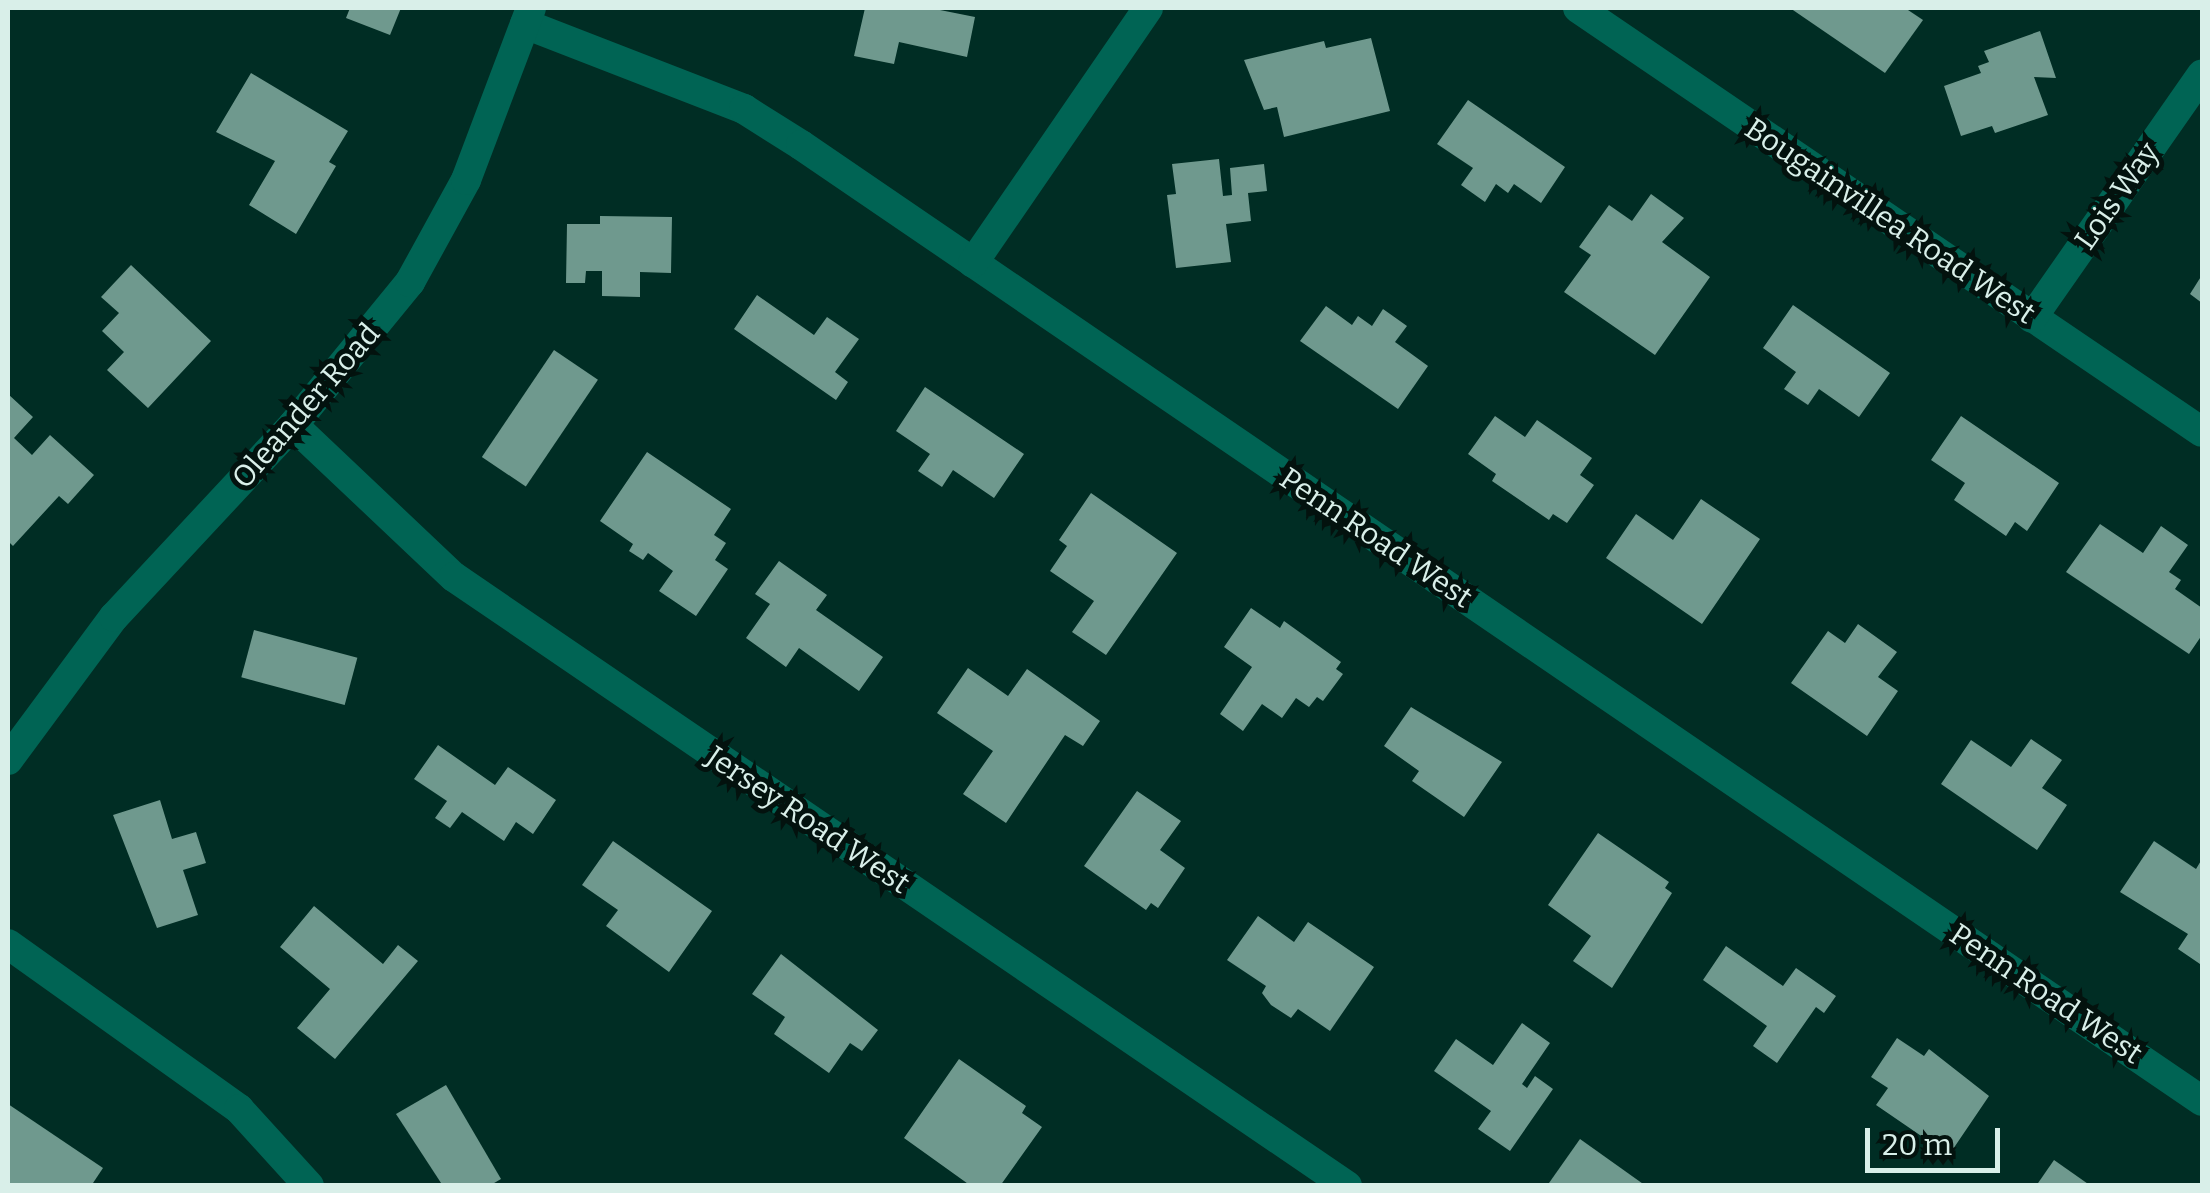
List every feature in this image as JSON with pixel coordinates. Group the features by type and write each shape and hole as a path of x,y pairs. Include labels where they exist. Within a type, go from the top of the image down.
{"street":[{"path":"973,264 1148,8"},
{"name":"Bougainvillea Road West","path":"1578,8 2202,432"},
{"name":"Penn Road West","path":"528,16 744,109 2202,1101"},
{"name":"Oleander Road","path":"8,760 114,617 293,425 373,332 436,238 528,16"},
{"name":"Lois Way","path":"2032,318 2202,74"},
{"name":"Jersey Road West","path":"293,425 454,577 1347,1186"},
{"path":"8,944 238,1109 308,1186"}],"building":[{"path":"350,8 401,8 390,35 346,18"},
{"path":"865,8 930,8 975,17 967,57 899,42 894,64 854,56"},
{"path":"1790,8 1905,8 1923,20 1885,73"},
{"path":"2040,31 2056,78 2034,77 2048,115 1995,133 1992,126 1961,136 1944,86 1981,73 1978,66 1989,62 1984,51"},
{"path":"1371,38 1390,111 1284,137 1277,107 1264,110 1244,60 1324,41 1326,48"},
{"path":"251,73 348,131 329,162 336,166 296,234 249,205 275,161 216,132"},
{"path":"1468,100 1565,167 1541,203 1514,184 1508,193 1496,184 1485,202 1461,185 1473,168 1437,144"},
{"path":"1219,159 1223,196 1232,195 1230,168 1264,164 1267,191 1248,193 1251,221 1226,224 1231,262 1176,268 1167,195 1176,194 1172,164"},
{"path":"1651,194 1684,218 1662,242 1710,277 1655,355 1564,292 1591,255 1579,247 1609,205 1632,221"},
{"path":"600,216 672,217 671,273 640,272 640,297 602,296 602,271 586,271 585,283 566,283 567,224 600,224"},
{"path":"131,265 211,341 148,408 107,370 124,352 102,331 119,313 101,297"},
{"path":"2202,275 2202,303 2190,294"},
{"path":"757,295 814,335 827,317 859,339 835,372 848,382 836,400 734,329"},
{"path":"1793,305 1890,373 1859,417 1819,389 1808,405 1784,389 1796,372 1763,348"},
{"path":"1326,306 1352,325 1358,316 1372,326 1383,309 1407,326 1395,342 1428,366 1398,409 1300,341"},
{"path":"554,350 598,380 526,487 482,457"},
{"path":"925,387 1024,454 994,498 953,470 942,487 918,471 930,454 896,431"},
{"path":"8,394 33,417 14,438 32,455 50,435 94,475 68,504 59,496 13,546 8,541"},
{"path":"1495,416 1525,437 1537,420 1592,458 1580,475 1594,485 1567,523 1553,514 1549,520 1492,481 1496,474 1468,454"},
{"path":"1961,416 2059,483 2027,531 2015,522 2006,536 1954,500 1965,483 1931,460"},
{"path":"647,452 731,509 714,535 726,543 715,560 728,569 696,616 659,591 673,571 648,553 643,560 629,551 633,544 600,521"},
{"path":"1091,493 1177,553 1106,655 1072,632 1094,601 1050,571 1067,546 1059,540"},
{"path":"1701,499 1760,539 1702,624 1606,558 1636,514 1673,540"},
{"path":"2100,524 2143,553 2161,526 2188,545 2169,572 2181,580 2175,589 2202,608 2202,635 2189,654 2066,572"},
{"path":"779,561 827,595 816,610 883,657 859,691 799,648 786,667 746,638 770,604 755,594"},
{"path":"1251,608 1280,628 1284,621 1341,662 1336,669 1343,674 1323,701 1317,697 1309,707 1296,698 1282,718 1262,704 1243,731 1220,714 1252,667 1224,647"},
{"path":"1858,624 1897,652 1878,677 1898,691 1867,736 1791,683 1828,631 1845,643"},
{"path":"254,630 357,658 345,705 241,677"},
{"path":"968,668 1008,696 1027,669 1100,721 1083,746 1065,735 1006,823 963,794 993,751 937,713"},
{"path":"1411,707 1502,762 1464,817 1412,781 1419,771 1384,746"},
{"path":"2031,739 2062,760 2042,788 2067,805 2037,850 1941,784 1971,740 2011,767"},
{"path":"438,745 495,785 508,767 556,800 533,834 516,822 504,841 462,812 450,828 435,818 447,801 414,779"},
{"path":"1137,791 1181,821 1160,850 1185,868 1158,908 1151,903 1146,910 1084,866"},
{"path":"160,800 172,839 196,832 206,863 183,870 198,915 157,928 113,815"},
{"path":"1598,833 1669,882 1665,888 1672,893 1612,988 1573,961 1591,936 1548,905"},
{"path":"613,841 712,911 669,972 606,926 618,910 582,885"},
{"path":"2154,841 2196,869 2202,859 2200,964 2178,949 2188,934 2120,892"},
{"path":"314,906 383,964 398,945 418,961 335,1059 297,1028 330,989 280,947"},
{"path":"1258,916 1294,942 1308,922 1374,967 1330,1031 1298,1009 1291,1018 1271,1005 1262,993 1266,986 1227,960"},
{"path":"1726,946 1783,986 1796,968 1836,996 1824,1013 1816,1007 1777,1063 1753,1046 1767,1026 1703,980"},
{"path":"781,954 878,1030 862,1051 850,1043 829,1073 774,1034 785,1017 752,994"},
{"path":"1522,1023 1550,1043 1522,1084 1527,1088 1535,1076 1553,1089 1510,1151 1478,1129 1491,1111 1434,1071 1456,1039 1493,1065"},
{"path":"1897,1038 1924,1056 1929,1049 1989,1096 1949,1155 1876,1105 1888,1088 1871,1077"},
{"path":"959,1059 1026,1106 1022,1113 1042,1127 1000,1186 971,1186 904,1138"},
{"path":"446,1085 501,1179 489,1186 443,1186 396,1114"},
{"path":"8,1104 103,1168 91,1186 8,1186"},
{"path":"1580,1139 1646,1186 1549,1183"},
{"path":"2054,1160 2091,1186 2036,1186"}]}
